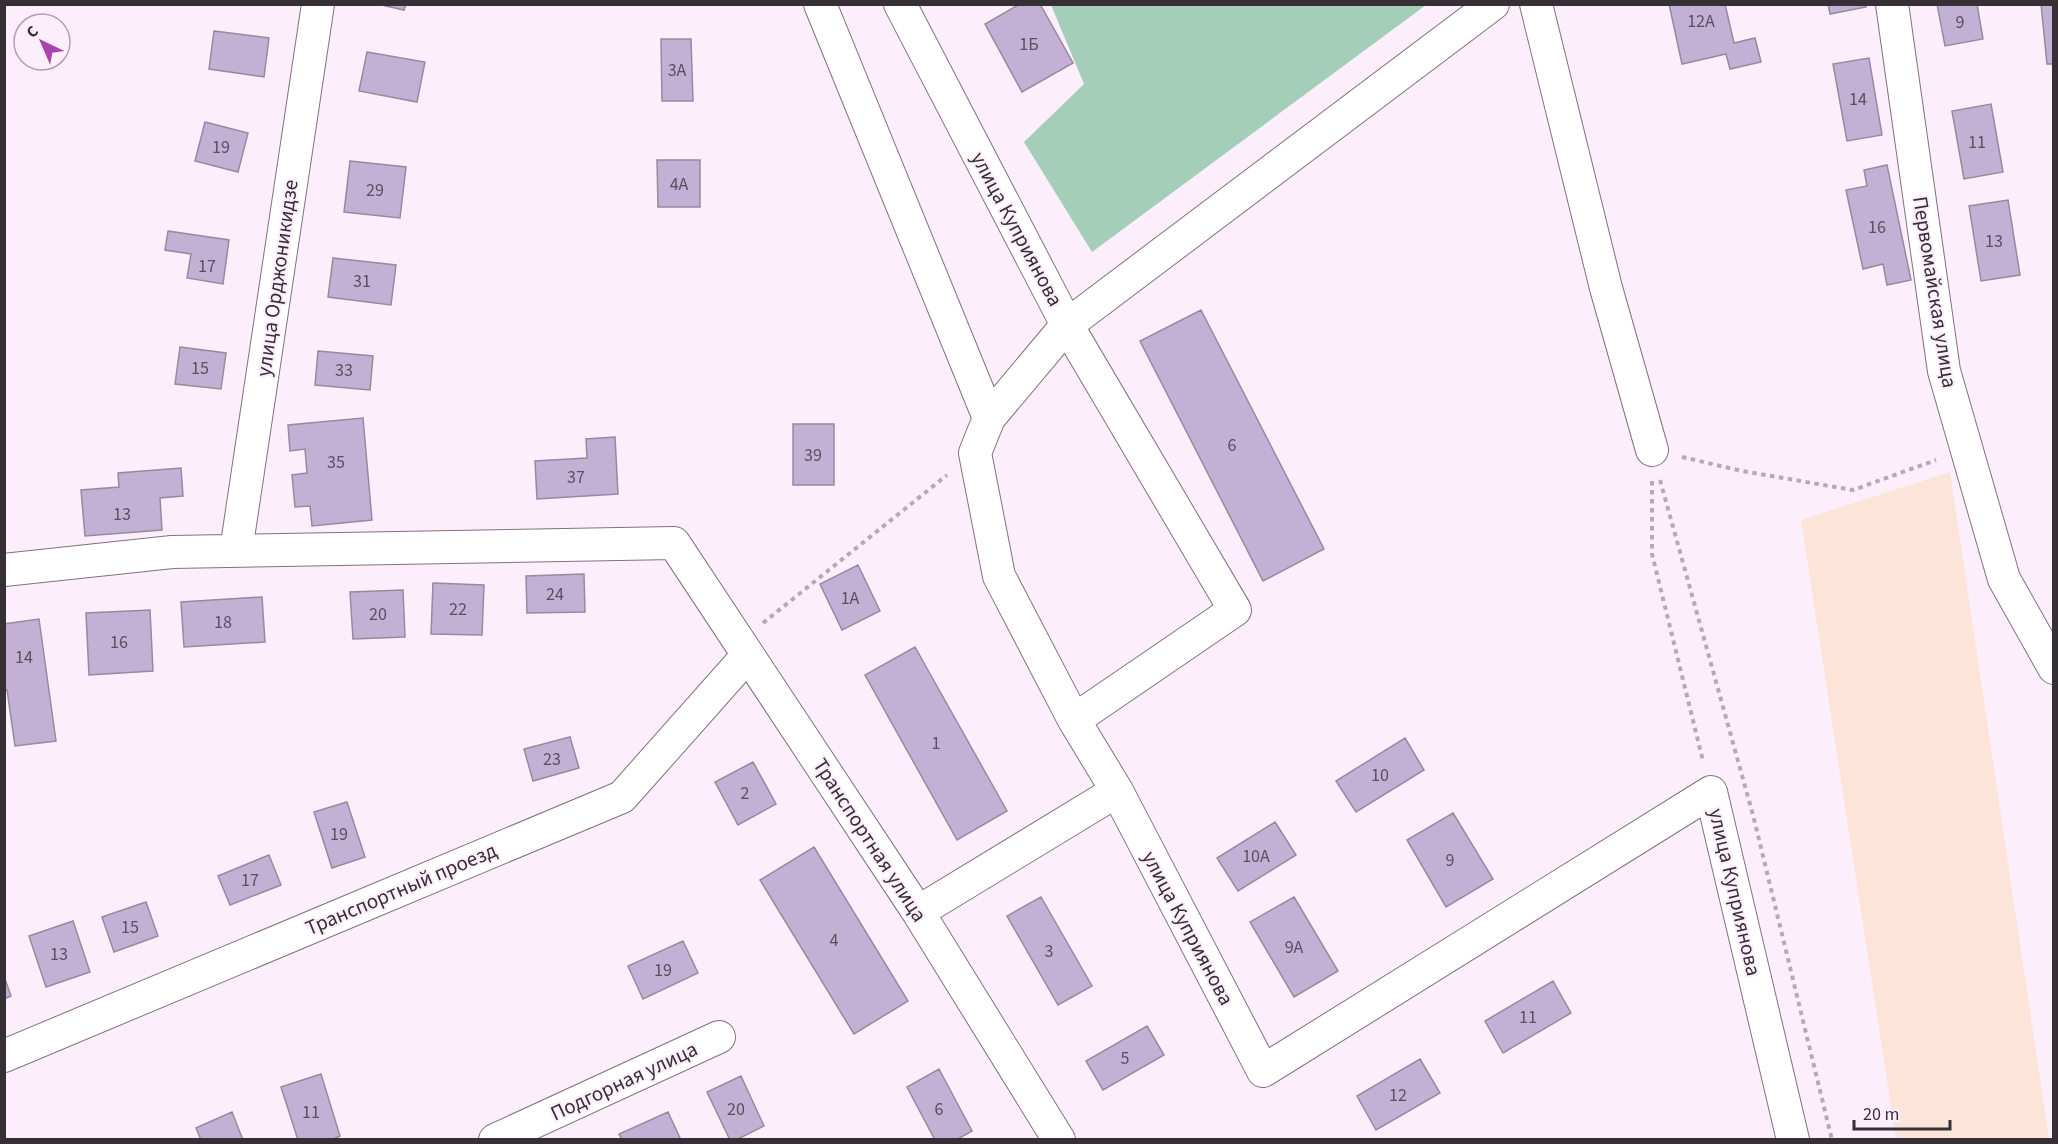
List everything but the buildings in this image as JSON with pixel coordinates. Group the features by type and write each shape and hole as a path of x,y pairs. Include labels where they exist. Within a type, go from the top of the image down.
{"street":[{"name":"улица Орджоникидзе","path":"236,551 318,4"},
{"path":"820,4 989,418"},
{"name":"улица Куприянова","path":"900,4 1067,325 989,418 975,453 999,576 1074,720 1117,791 1263,1071 1711,792 1793,1140"},
{"path":"1074,720 1235,610 1067,325 1493,4"},
{"path":"1536,4 1606,288 1652,450"},
{"name":"Первомайская улица","path":"1892,4 1944,371 2004,579 2054,668"},
{"name":"Транспортная улица","path":"236,551 674,543 918,912 1059,1140"},
{"path":"4,570 172,552 236,551"},
{"name":"Транспортный проезд","path":"4,1056 622,796 744,648"},
{"path":"918,912 1117,791"},
{"name":"Подгорная улица","path":"495,1140 719,1037"}],"path":[{"path":"1711,792 1652,554 1652,450 1742,471 1852,490 1966,449"},
{"path":"744,648 975,453"}],"shaded area":[{"path":"1950,472 2049,1139 1896,1139 1801,520"}],"green space":[{"path":"1051,5 1426,5 1092,252 1024,142 1084,84"}]}
